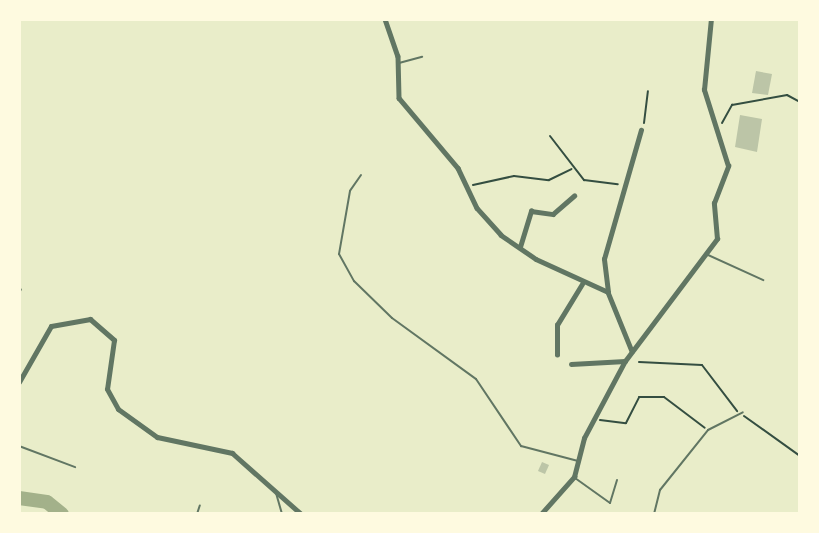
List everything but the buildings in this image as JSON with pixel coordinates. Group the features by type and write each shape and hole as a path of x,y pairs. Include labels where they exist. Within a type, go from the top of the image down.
{"street":[{"path":"385,19 398,63 399,98 469,186 491,227 582,284 608,292"},
{"path":"541,514 574,477 584,438 599,420 625,361 717,239 713,203 728,166 720,131 704,90 711,19"},
{"path":"632,351 608,292 604,259 641,130"},
{"path":"520,247 531,211 553,214 574,196"},
{"path":"557,355 557,325 582,284"},
{"path":"19,382 51,326 90,318 114,340 107,389 118,409 157,437 232,453 301,514"},
{"path":"571,363 625,361"}],"lane":[{"path":"398,63 422,57"},
{"path":"361,175 350,191 340,254 354,281 391,318 476,379 521,446 579,461"},
{"path":"705,254 763,280"},
{"path":"654,514 660,490 708,430 741,412"},
{"path":"19,446 75,467"},
{"path":"574,477 610,503 617,480"},
{"path":"276,492 282,514"},
{"path":"197,514 200,505"}],"path":[{"path":"641,130 648,92"},
{"path":"720,131 732,105 788,95 800,102"},
{"path":"550,136 572,169 584,180 626,183"},
{"path":"469,186 514,176 549,180 572,169"},
{"path":"639,362 702,365 741,412 800,456"},
{"path":"599,420 626,423 639,397 664,397 708,430"}],"waterway":[{"path":"19,498 47,502 62,514"}]}
